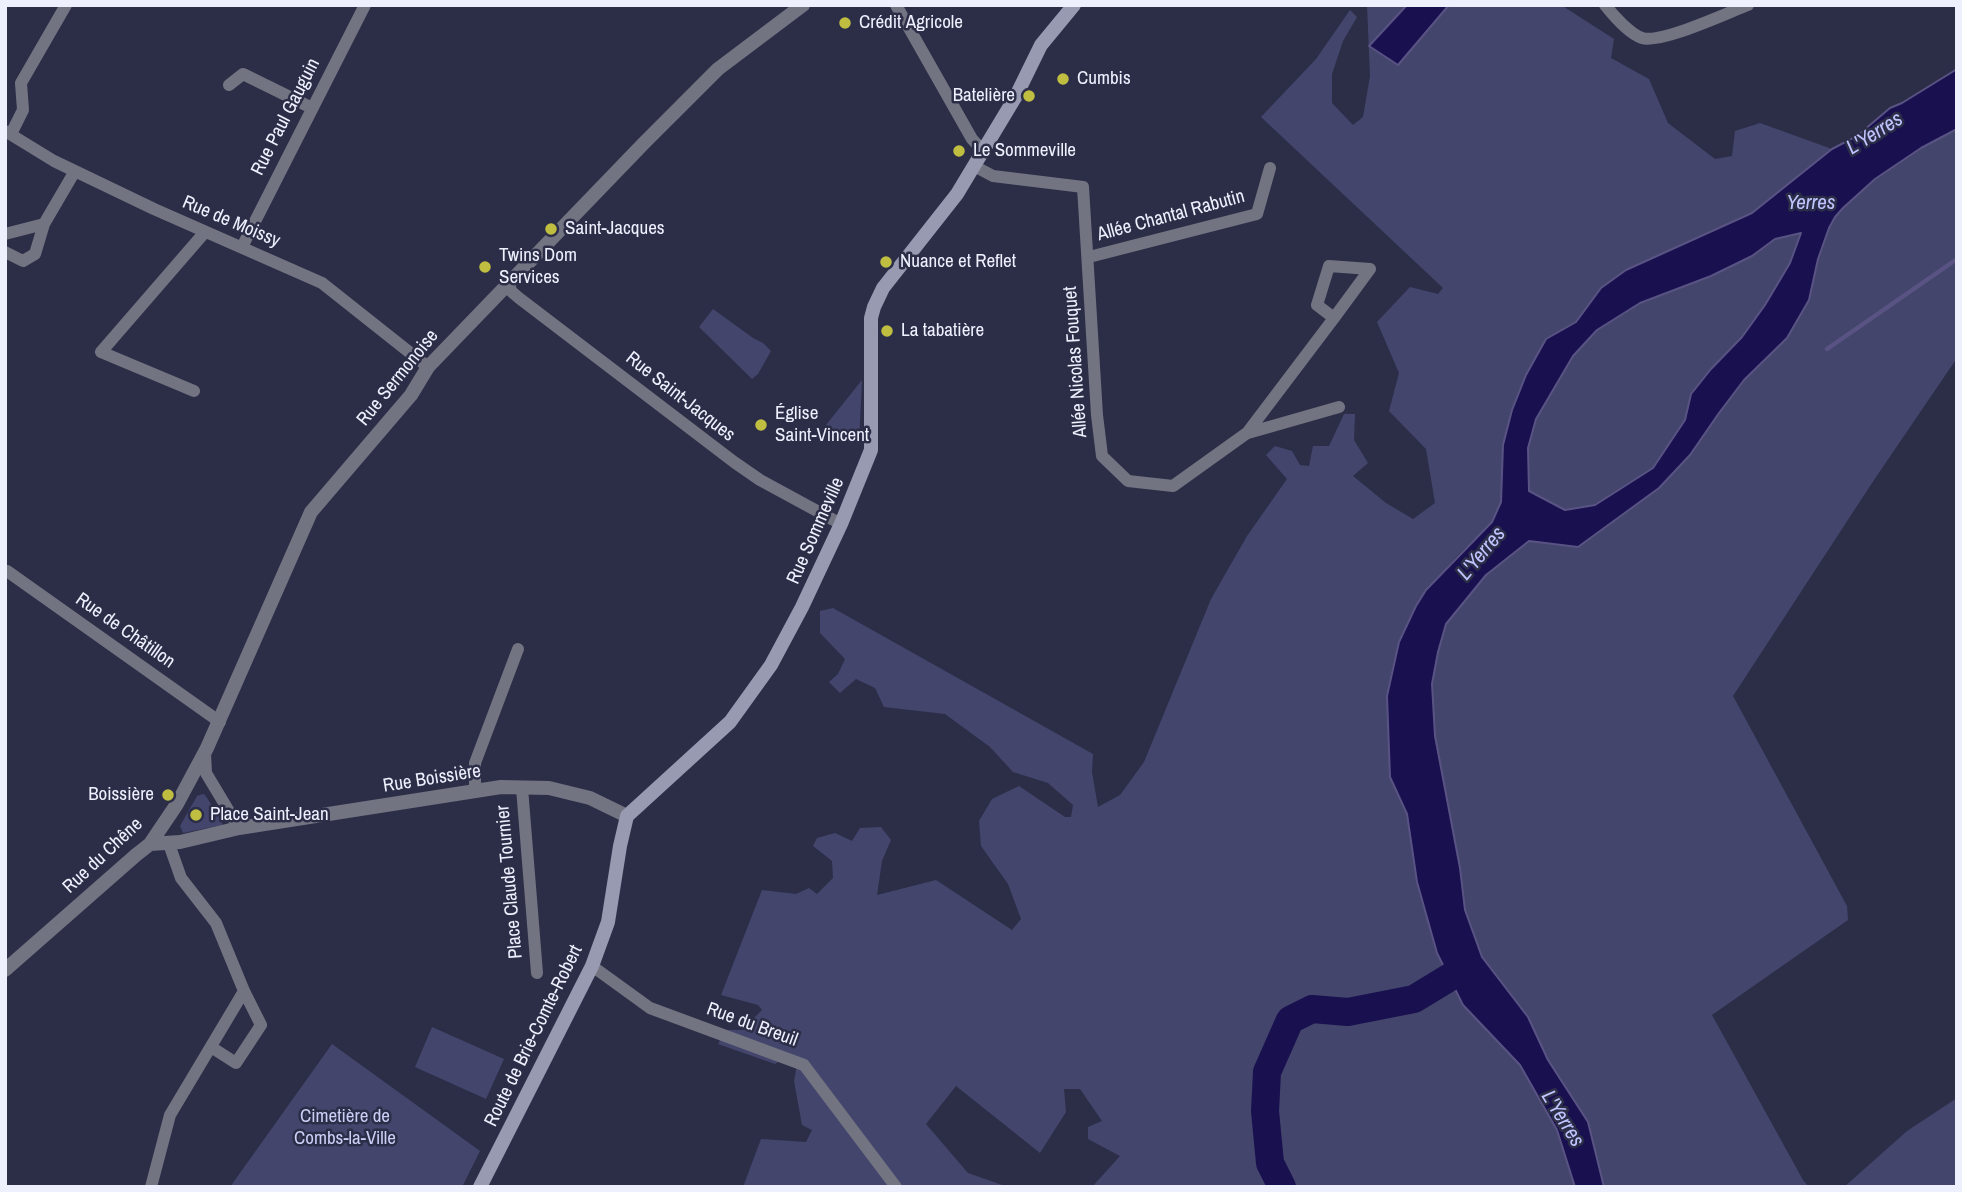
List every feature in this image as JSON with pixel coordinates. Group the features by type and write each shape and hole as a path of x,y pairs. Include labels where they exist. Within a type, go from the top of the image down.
{"main road":[{"name":"Rue Sommeville","path":"627,816 730,722 771,665 811,590 871,450 871,318 874,307 883,288 957,194 1016,96 1041,45 1074,5"},
{"name":"Route de Brie-Comte-Robert","path":"480,1187 593,966 608,922 627,816"}],"street":[{"path":"8,133 23,110 21,83 66,5"},
{"name":"Rue Paul Gauguin","path":"242,247 365,5"},
{"name":"Rue Sermonoise","path":"205,753 311,512 411,395 428,367 625,163 718,69 803,5"},
{"path":"896,5 972,139 983,150"},
{"path":"1605,5 1619,22 1643,38 1665,37 1748,5"},
{"path":"229,85 243,74 312,108"},
{"name":"Rue de Moissy","path":"8,133 75,171 322,283 428,367"},
{"name":"Allée Nicolas Fouquet","path":"974,166 993,176 1083,187 1102,456 1128,481 1173,486 1247,433 1334,318 1370,269 1329,266 1317,305 1334,318"},
{"name":"Allée Chantal Rabutin","path":"1089,257 1258,214 1270,168"},
{"path":"5,252 23,261 35,254 44,224 75,171"},
{"path":"5,234 44,224"},
{"path":"194,390 101,352 205,232"},
{"name":"Rue Saint-Jacques","path":"508,285 519,298 734,462 841,524"},
{"path":"1247,433 1339,407"},
{"name":"Rue de Châtillon","path":"7,571 220,722"},
{"path":"475,792 475,763 518,649"},
{"path":"205,753 206,773 239,828"},
{"name":"Rue du Chêne","path":"5,970 150,844 177,804 205,753"},
{"name":"Rue Boissière","path":"150,844 169,844 239,828 501,788 549,788 590,798 627,816"},
{"name":"Place Claude Tournier","path":"522,788 537,973"},
{"path":"169,844 181,878 216,923 261,1026 236,1063 211,1047"},
{"name":"Rue du Breuil","path":"593,966 650,1008 804,1065 896,1187"},
{"path":"151,1187 170,1115 244,991"}],"green space":[{"path":"1367,5 1561,5 1614,39 1611,58 1649,79 1668,123 1715,159 1732,156 1735,131 1760,123 1832,149 1752,213 1626,270 1601,288 1576,322 1546,339 1526,375 1512,410 1503,445 1501,502 1492,522 1422,596 1390,777 1407,814 1417,882 1437,953 1463,1005 1520,1065 1557,1130 1575,1187 1092,1187 1120,1156 1088,1139 1088,1127 1102,1121 1080,1089 1064,1089 1066,1112 1040,1153 956,1086 926,1124 968,1173 1008,1187 743,1187 761,1139 806,1142 812,1130 802,1125 794,1081 798,1059 787,1056 775,1064 718,1044 725,1030 742,1030 762,1010 758,1005 721,995 762,890 796,894 809,888 817,894 833,878 832,861 813,846 817,838 835,833 852,841 860,828 881,827 891,840 882,861 877,895 936,880 1012,930 1021,919 1008,884 981,846 979,821 992,799 1019,786 1065,817 1071,817 1073,805 1048,783 1013,772 990,747 945,714 884,707 875,688 856,679 840,693 829,682 838,674 845,659 820,633 820,611 833,608 1093,754 1092,772 1098,807 1120,795 1144,762 1211,599 1247,536 1287,479 1266,455 1275,446 1292,451 1300,465 1309,466 1313,446 1329,446 1344,414 1355,414 1354,440 1368,463 1353,476 1386,503 1413,519 1435,503 1426,449 1389,411 1399,373 1377,322 1410,287 1438,294 1443,288 1261,117 1316,59 1350,10 1357,17 1343,41 1332,74 1332,103 1353,125 1363,117 1370,76"},
{"path":"1957,129 1957,358 1733,696 1847,906 1848,920 1712,1015 1809,1187 1604,1187 1588,1122 1548,1060 1528,1017 1482,957 1465,910 1460,868 1435,736 1432,684 1446,624 1486,575 1529,540 1578,547 1659,488 1690,455 1744,380 1787,338 1809,300 1818,259 1835,217 1875,179 1921,148"},
{"path":"1801,232 1790,263 1765,305 1742,337 1691,394 1685,420 1653,468 1594,505 1565,510 1528,491 1528,448 1536,419 1573,356 1597,330 1640,303 1711,276 1752,256 1775,239"},
{"path":"713,309 771,351 758,374 752,379 699,327"},
{"path":"862,380 859,444 826,425"},
{"path":"203,794 222,825 183,833 180,826 197,796"},
{"path":"432,1027 504,1059 486,1099 415,1067"},
{"name":"Cimetière de Combs-la-Ville","path":"332,1044 480,1151 462,1187 230,1187"},
{"path":"1957,1098 1957,1187 1844,1187 1907,1131"}],"water":[{"path":"1407,5 1449,5 1398,65 1369,46"},
{"path":"1957,69 1957,129 1921,148 1875,179 1835,217 1818,259 1809,300 1787,338 1744,380 1690,455 1659,488 1578,547 1529,541 1486,575 1446,624 1432,684 1435,736 1460,868 1465,910 1482,957 1528,1017 1548,1060 1588,1122 1604,1187 1575,1187 1557,1130 1520,1065 1463,1005 1437,953 1417,882 1407,814 1390,777 1387,696 1399,642 1426,590 1492,522 1501,502 1503,445 1512,410 1526,375 1546,339 1576,322 1601,288 1626,270 1752,213 1832,149 1857,136 1890,108","holes":["1801,233 1790,263 1742,337 1691,394 1685,420 1653,468 1595,505 1565,510 1529,491 1528,448 1536,419 1573,356 1597,330 1640,303 1711,276 1752,256 1775,239"]}],"waterway":[{"path":"1827,349 1957,259"},
{"path":"1282,1187 1270,1163 1265,1111 1267,1072 1290,1020 1312,1009 1348,1012 1414,999 1465,968"}],"place":[{"name":"Crédit Agricole","path":"845,23"},
{"name":"Cumbis","path":"1063,79"},
{"name":"Batelière","path":"1029,96"},
{"name":"Le Sommeville","path":"959,151"},
{"name":"Saint-Jacques","path":"551,229"},
{"name":"Nuance et Reflet","path":"886,262"},
{"name":"Twins Dom Services","path":"485,267"},
{"name":"La tabatière","path":"887,331"},
{"name":"Église Saint-Vincent","path":"761,425"},
{"name":"Boissière","path":"168,795"},
{"name":"Place Saint-Jean","path":"196,815"}],"water label":[{"name":"L'Yerres","path":"1875,134"},
{"name":"Yerres","path":"1811,203"},
{"name":"L'Yerres","path":"1482,554"},
{"name":"L'Yerres","path":"1562,1119"}]}
